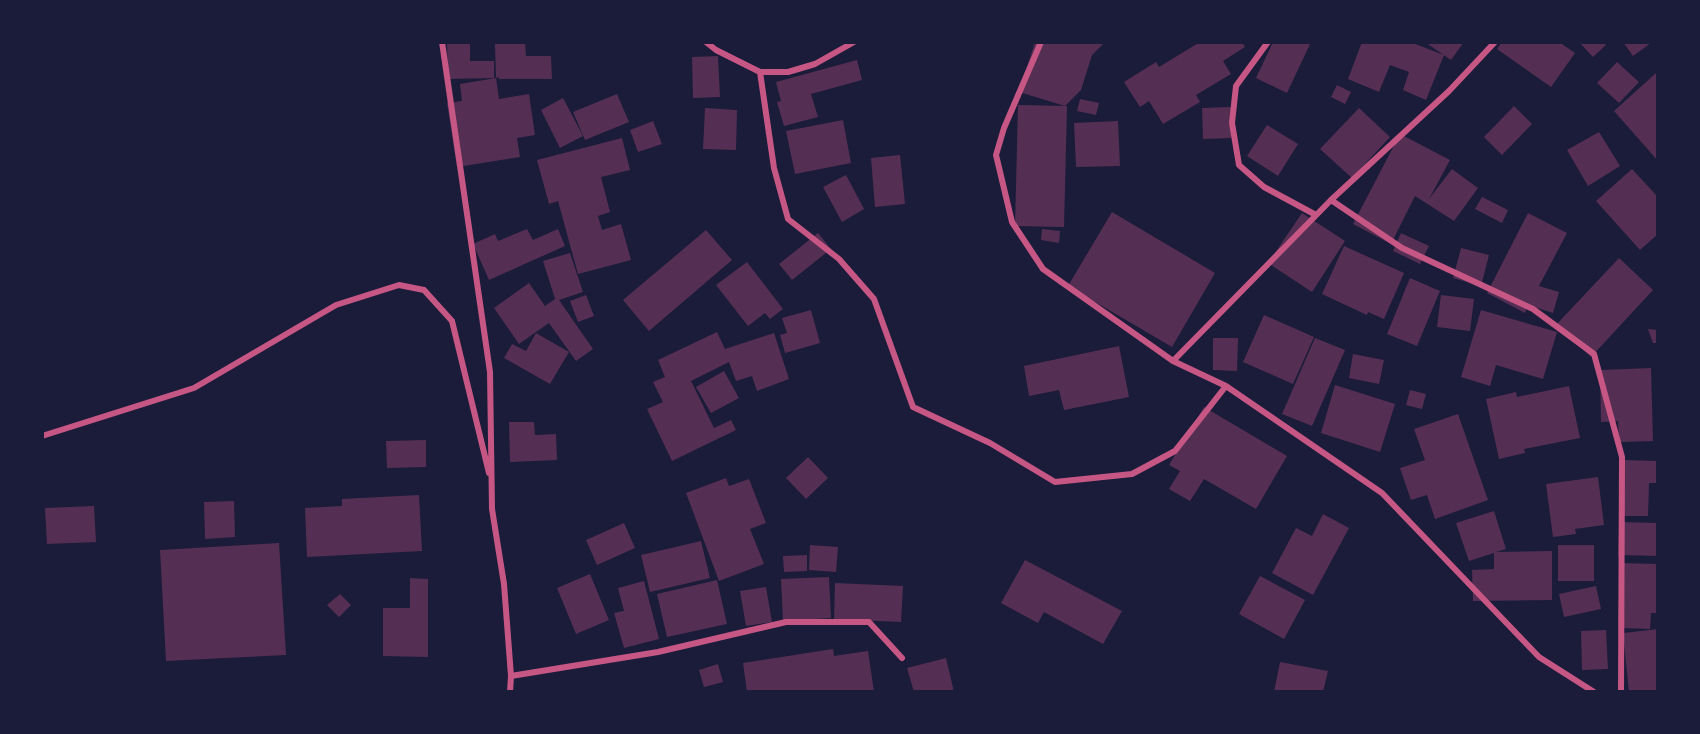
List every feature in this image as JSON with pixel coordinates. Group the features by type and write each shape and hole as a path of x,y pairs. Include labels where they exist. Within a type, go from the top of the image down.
{"street":[{"path":"442,42 490,372 492,509 504,584 511,676 510,692"},
{"path":"706,42 716,50 760,72 788,72 815,64 854,42"},
{"path":"1041,42 1004,128 996,155 1012,222 1043,269 1173,361 1226,386 1382,493 1539,657 1594,692"},
{"path":"1268,42 1236,86 1232,123 1239,165 1263,187 1316,215"},
{"path":"1173,361 1330,200 1449,91 1495,42"},
{"path":"760,72 774,168 788,219 839,259 874,299 913,406 990,443 1055,482 1132,474 1175,451 1226,386"},
{"path":"1330,200 1402,248 1533,309 1594,354 1622,457 1621,692"},
{"path":"42,436 194,388 336,305 399,285 424,290 452,321 492,485"},
{"path":"511,676 658,652 786,622 869,622 902,658"}],"building":[{"path":"447,42 470,42 470,61 494,61 494,78 448,79"},
{"path":"1035,42 1105,42 1092,55 1081,90 1065,106 1019,92"},
{"path":"1200,42 1242,42 1245,47 1223,61 1231,74 1196,95 1200,102 1163,124 1149,101 1140,107 1124,82 1156,62 1159,67"},
{"path":"1273,42 1311,42 1287,93 1256,78"},
{"path":"1362,42 1410,42 1444,55 1426,100 1403,90 1409,72 1390,65 1379,92 1348,79"},
{"path":"1425,42 1464,42 1451,60"},
{"path":"1502,42 1559,42 1575,53 1551,87 1497,49"},
{"path":"1579,42 1603,42 1606,45 1593,57"},
{"path":"1623,42 1650,42 1651,43 1633,56"},
{"path":"525,43 526,56 551,56 552,79 496,78 495,44"},
{"path":"718,56 720,97 693,98 692,57"},
{"path":"857,60 862,80 811,94 818,117 784,126 777,102 781,101 776,82"},
{"path":"1617,62 1639,82 1619,103 1597,83"},
{"path":"1656,73 1658,75 1658,161 1614,111"},
{"path":"496,78 499,99 529,94 535,135 517,138 520,157 457,167 447,103 462,101 460,84"},
{"path":"1337,85 1351,92 1345,104 1331,97"},
{"path":"617,94 629,122 585,140 573,112"},
{"path":"563,98 583,136 560,148 541,110"},
{"path":"1080,99 1099,103 1096,115 1077,111"},
{"path":"1018,105 1067,106 1064,227 1015,226"},
{"path":"1514,106 1532,124 1502,155 1484,137"},
{"path":"1231,107 1231,138 1203,139 1202,108"},
{"path":"705,108 737,110 736,150 703,149"},
{"path":"1359,108 1390,137 1352,178 1320,149"},
{"path":"843,120 851,163 795,174 786,131"},
{"path":"653,121 662,144 638,152 630,130"},
{"path":"1118,121 1120,166 1076,167 1074,123"},
{"path":"1267,125 1298,144 1278,176 1247,156"},
{"path":"1599,132 1620,166 1588,186 1567,150"},
{"path":"1400,134 1450,160 1429,199 1452,169 1478,188 1454,221 1415,196 1391,244 1353,224"},
{"path":"622,138 630,170 601,177 610,212 598,216 602,230 621,224 631,260 578,274 558,201 549,204 537,160"},
{"path":"900,155 905,204 875,207 871,158"},
{"path":"1632,169 1658,197 1658,234 1640,250 1596,201"},
{"path":"846,175 864,209 842,222 823,187"},
{"path":"1482,197 1508,210 1502,223 1475,209"},
{"path":"1112,212 1215,273 1172,347 1068,286"},
{"path":"1302,213 1345,241 1312,292 1268,263"},
{"path":"1528,213 1567,233 1539,286 1559,292 1553,313 1528,305 1525,313 1487,293"},
{"path":"527,229 533,240 558,229 565,246 489,280 473,244 495,234 498,241"},
{"path":"1042,229 1060,231 1059,243 1041,240"},
{"path":"706,230 732,260 649,331 623,300"},
{"path":"818,233 831,249 792,280 779,264"},
{"path":"1401,233 1429,246 1420,264 1393,251"},
{"path":"1344,246 1404,273 1384,319 1368,312 1367,315 1322,294"},
{"path":"1461,248 1489,255 1481,286 1453,278"},
{"path":"570,253 583,292 559,300 593,349 576,361 549,323 519,344 494,308 529,283 545,306 555,299 543,261"},
{"path":"1619,258 1653,290 1591,357 1556,325"},
{"path":"747,262 783,309 770,319 765,313 748,326 716,285"},
{"path":"1410,278 1440,291 1417,346 1387,334"},
{"path":"586,295 594,316 578,322 570,301"},
{"path":"1441,295 1474,299 1470,331 1437,327"},
{"path":"811,310 820,343 785,353 780,335 787,333 782,318"},
{"path":"1481,310 1557,332 1543,379 1496,365 1490,386 1461,377"},
{"path":"1264,315 1314,337 1293,384 1243,362"},
{"path":"1648,329 1658,330 1658,343 1653,343"},
{"path":"717,332 725,349 774,333 789,379 757,391 752,376 736,381 729,362 691,381 714,428 731,420 736,430 672,461 647,409 663,402 653,382 665,377 658,360"},
{"path":"536,333 569,352 550,384 504,358 512,344 526,351"},
{"path":"1213,338 1238,338 1237,371 1213,370"},
{"path":"1315,338 1345,350 1312,426 1282,414"},
{"path":"1119,346 1129,397 1064,410 1059,390 1029,396 1024,366"},
{"path":"1353,354 1384,360 1379,384 1349,378"},
{"path":"1651,368 1653,441 1619,442 1618,421 1601,422 1600,370"},
{"path":"724,371 739,398 711,413 696,387"},
{"path":"1335,385 1395,404 1380,452 1321,433"},
{"path":"1569,386 1580,438 1524,449 1525,453 1499,459 1486,399 1516,392 1517,397"},
{"path":"1410,390 1426,394 1422,409 1406,405"},
{"path":"1204,407 1287,456 1256,509 1204,479 1190,501 1169,489 1180,471 1169,465"},
{"path":"1458,414 1488,500 1435,519 1427,495 1411,500 1400,468 1425,460 1414,429"},
{"path":"509,422 534,422 535,435 556,434 557,460 510,462"},
{"path":"426,440 426,467 387,468 386,441"},
{"path":"808,457 828,478 806,499 786,478"},
{"path":"1622,460 1658,461 1658,483 1649,483 1648,516 1620,516"},
{"path":"1598,477 1604,525 1575,529 1576,534 1553,537 1546,484"},
{"path":"726,478 729,486 749,479 766,523 750,529 764,564 719,581 686,493"},
{"path":"419,495 422,551 307,557 305,508 342,506 342,499"},
{"path":"234,501 235,537 205,539 204,502"},
{"path":"94,506 96,542 47,544 45,508"},
{"path":"1494,511 1506,549 1496,552 1552,551 1552,600 1473,601 1472,570 1494,569 1494,553 1469,561 1456,523"},
{"path":"1323,514 1349,528 1313,595 1272,573 1296,528 1312,536"},
{"path":"1619,522 1658,523 1658,556 1618,555"},
{"path":"624,523 635,548 597,565 586,540"},
{"path":"701,541 710,578 650,592 641,555"},
{"path":"279,543 286,655 166,661 160,550"},
{"path":"810,545 838,547 836,572 809,570"},
{"path":"1558,545 1594,545 1594,581 1558,581"},
{"path":"807,555 807,571 784,572 783,556"},
{"path":"1025,560 1122,611 1103,644 1044,612 1038,623 1001,603"},
{"path":"1620,563 1658,564 1658,613 1651,613 1650,629 1618,628"},
{"path":"590,574 609,620 576,634 557,588"},
{"path":"1260,576 1305,600 1284,639 1239,614"},
{"path":"829,577 831,618 783,621 781,579"},
{"path":"410,578 428,579 428,657 383,656 383,608 410,608"},
{"path":"717,580 727,624 667,637 657,594"},
{"path":"644,581 659,639 624,648 614,613 624,611 618,588"},
{"path":"835,583 903,586 901,622 834,619"},
{"path":"1596,586 1601,609 1564,617 1559,594"},
{"path":"766,587 772,622 746,626 740,591"},
{"path":"340,594 351,605 339,617 327,605"},
{"path":"1658,629 1658,692 1629,692 1623,633"},
{"path":"1606,630 1608,669 1582,670 1581,631"},
{"path":"833,649 834,656 868,651 874,692 747,692 743,663"},
{"path":"946,658 954,692 914,692 907,668"},
{"path":"1280,662 1328,671 1323,692 1274,692"},
{"path":"718,664 723,682 704,687 699,670"}]}
